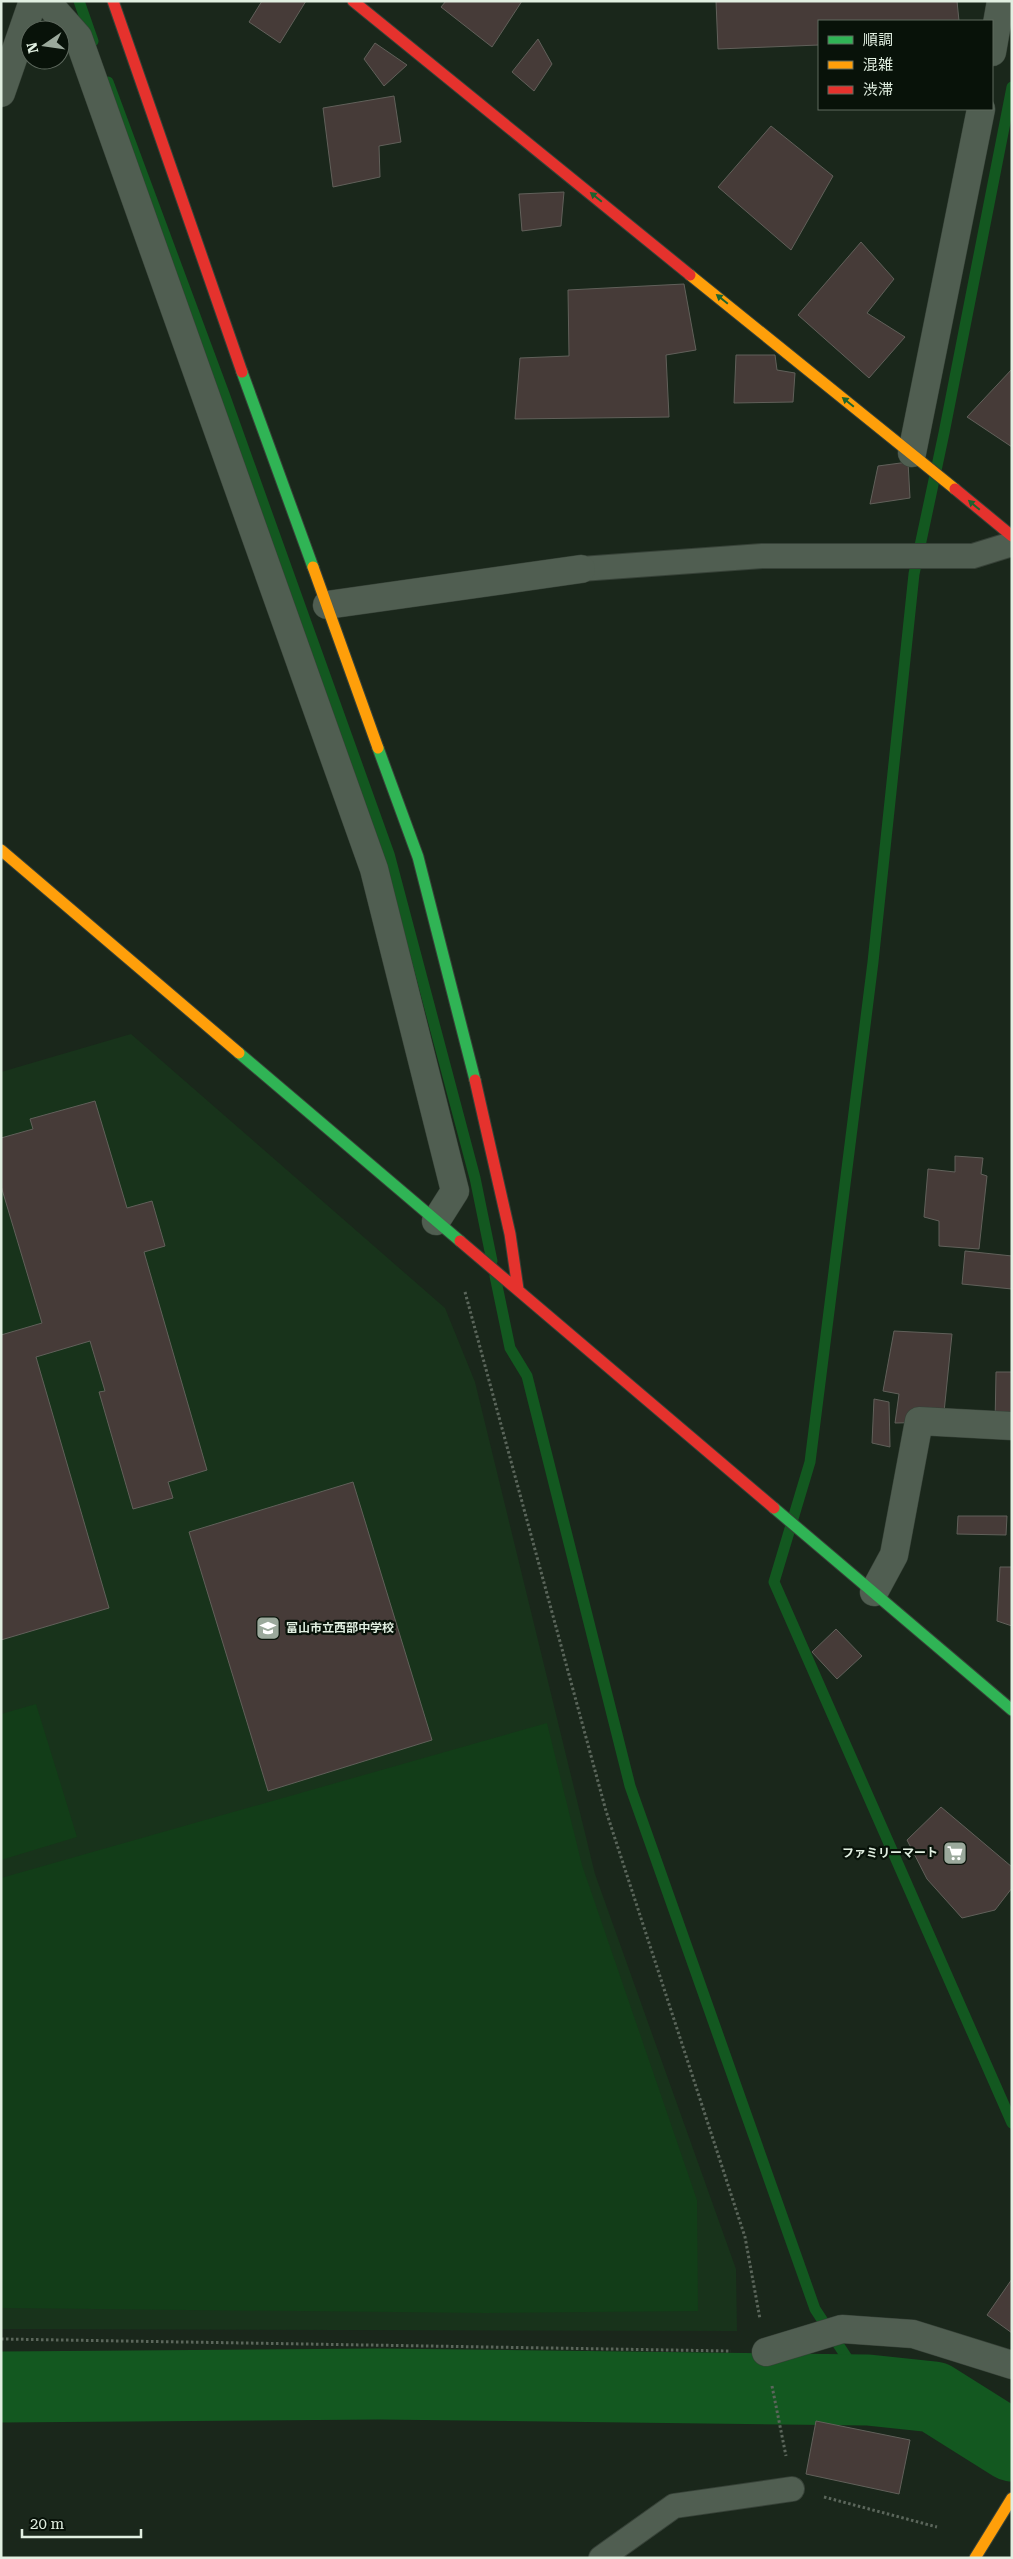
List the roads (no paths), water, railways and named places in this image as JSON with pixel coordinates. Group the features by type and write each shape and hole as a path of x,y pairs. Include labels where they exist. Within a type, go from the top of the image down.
{"street":[{"path":"1,93 33,1"},
{"path":"46,1 78,37 374,869 455,1191 436,1221"},
{"path":"113,1 199,252 418,857 475,1082 510,1234 517,1288"},
{"path":"353,1 1012,536"},
{"path":"993,46 1001,1"},
{"path":"912,453 981,110"},
{"path":"327,605 581,569"},
{"path":"1,850 1012,1710"},
{"path":"874,1592 894,1555 919,1421 1012,1426"},
{"path":"766,2354 830,2332 913,2334 1012,2365"},
{"path":"975,2558 1012,2498"}],"lane":[{"path":"581,569 762,556 973,556 1012,544"},
{"path":"601,2558 674,2506 792,2489"}],"waterway":[{"path":"79,1 93,41"},
{"path":"108,82 224,394 389,854 475,1178 492,1261"},
{"path":"1012,87 944,433 914,574 873,962 810,1462 774,1582 1012,2123"},
{"path":"495,1276 510,1348 527,1376 630,1786 815,2309 868,2390"},
{"path":"1,2387 379,2384 868,2390 934,2397 1012,2446"}],"place":[{"name":"富山市立西部中学校","path":"268,1628"},
{"name":"ファミリーマート","path":"955,1853"}]}
